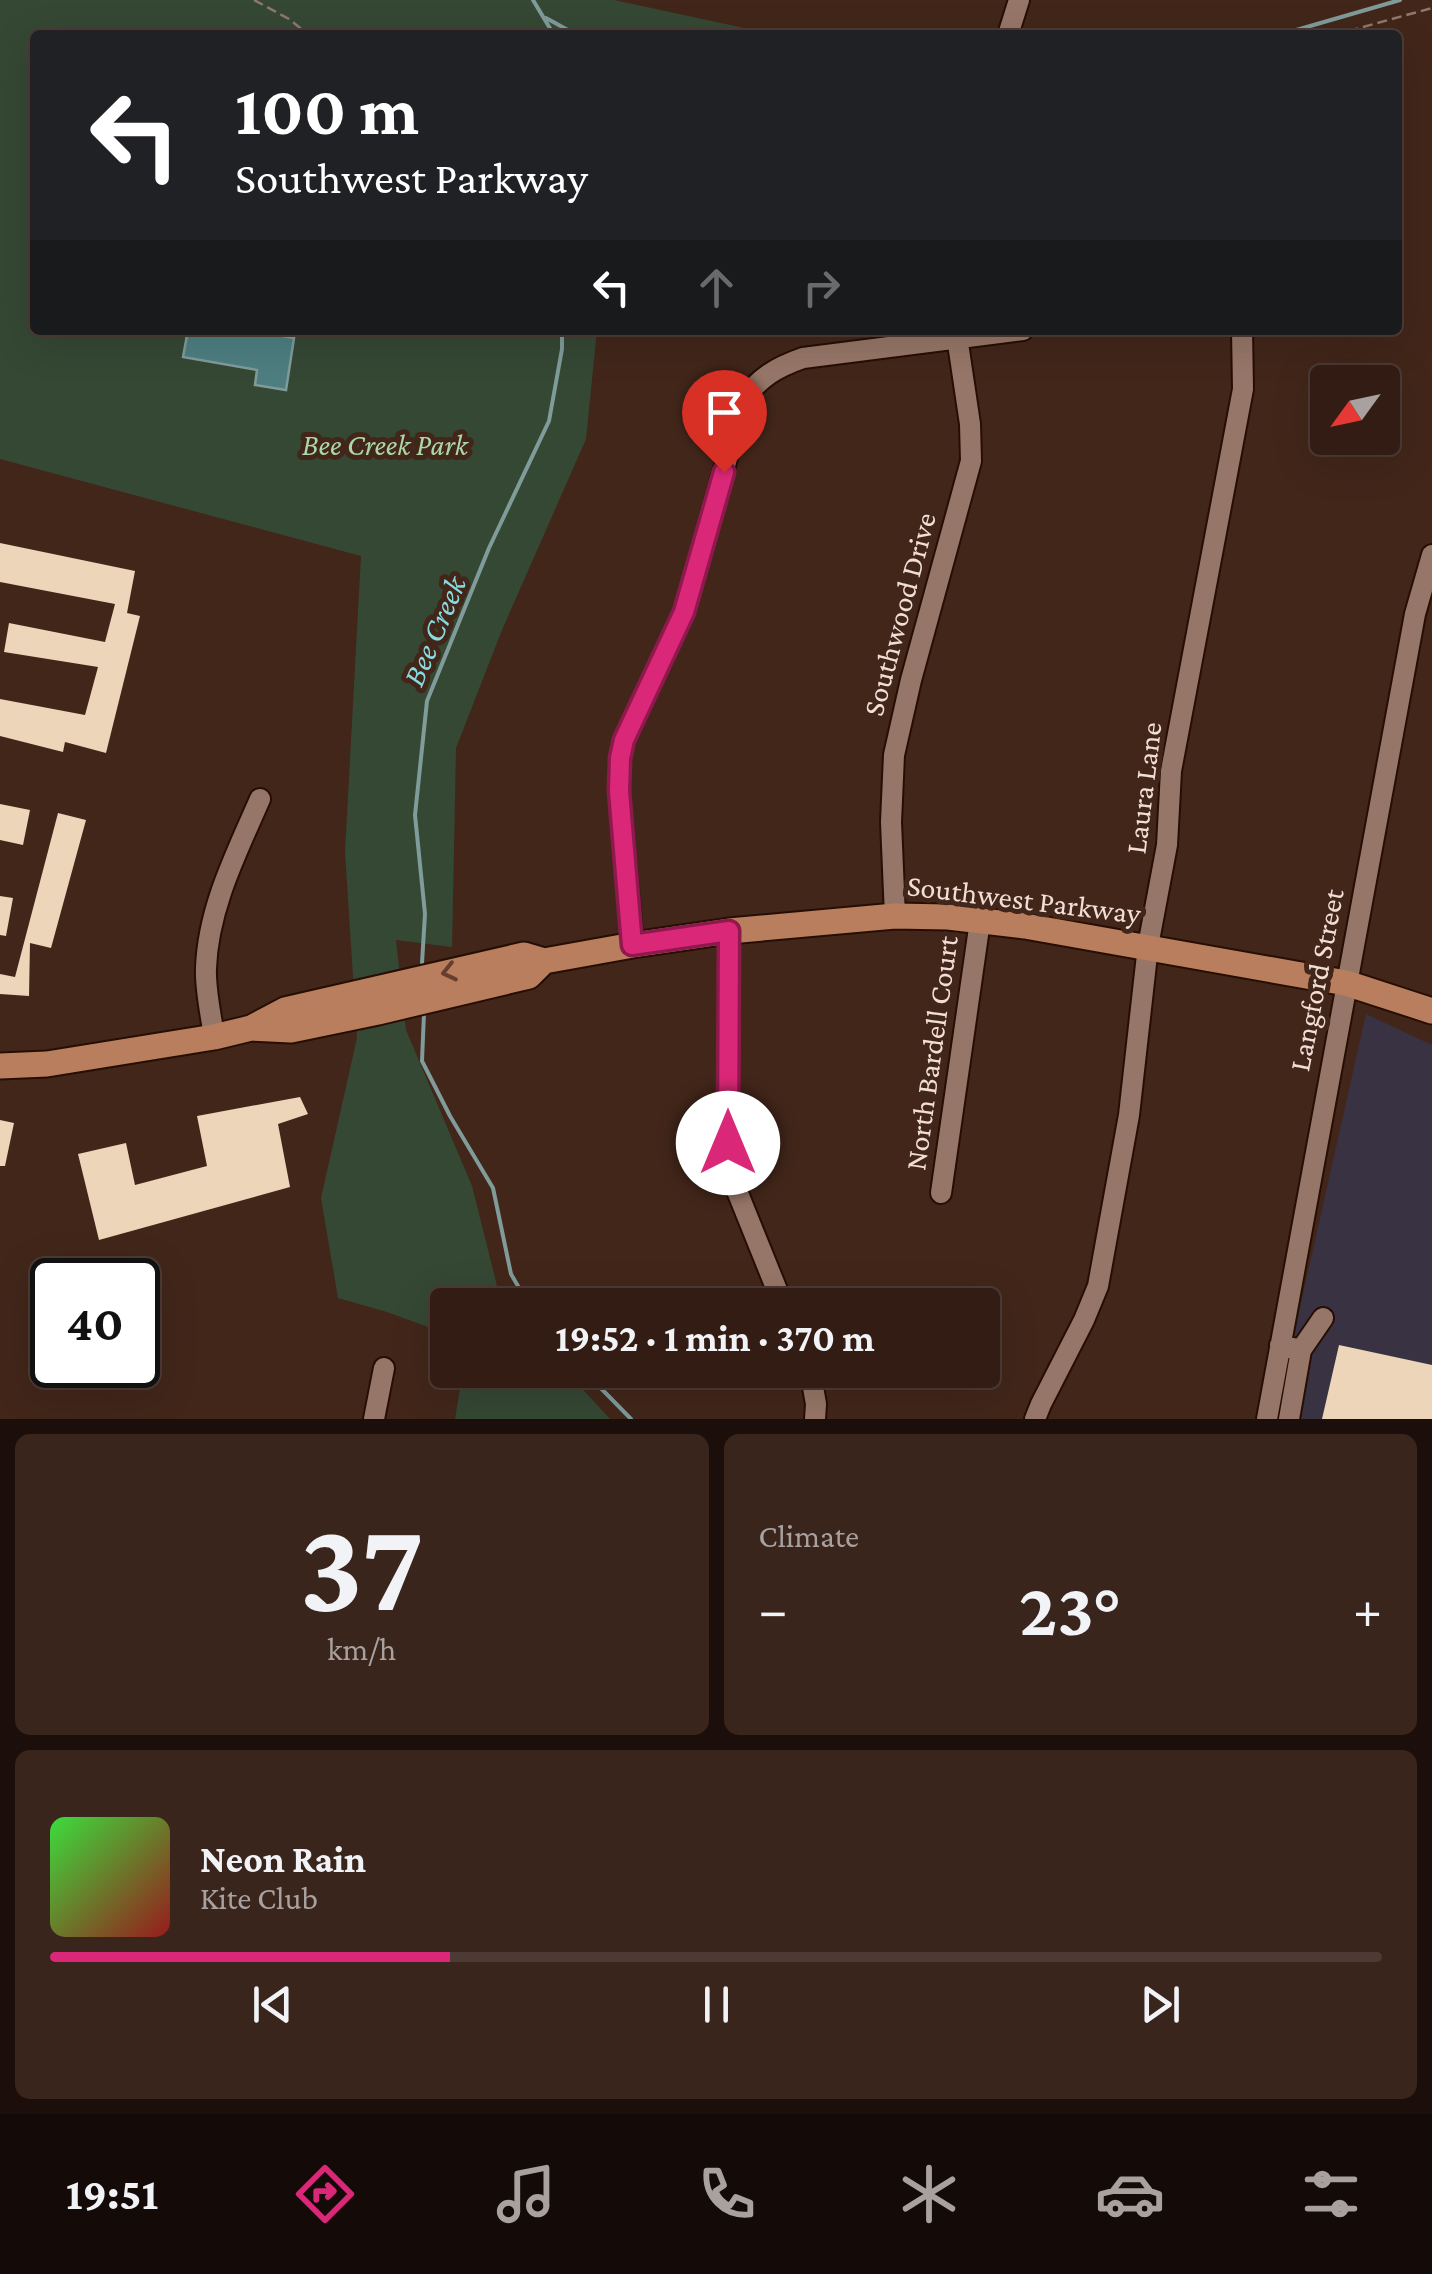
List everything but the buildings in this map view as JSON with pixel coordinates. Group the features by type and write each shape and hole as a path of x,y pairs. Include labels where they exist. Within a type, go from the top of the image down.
{"main road":[{"name":"Southwest Parkway","path":"0,1066 47,1064 214,1037 250,1028 285,1010 524,954 544,962 729,931 895,916 1024,926 1148,946 1346,983 1432,1010"}],"street":[{"path":"1010,30 1019,0"},
{"path":"632,945 619,791 620,758 624,740 684,612 743,401 764,376 802,358 950,335"},
{"name":"Southwood Drive","path":"895,916 891,822 894,755 971,461 970,424 956,335"},
{"name":"Laura Lane","path":"1036,1419 1098,1286 1128,1115 1148,946 1167,845 1171,771 1243,389 1242,335"},
{"name":"Langford Street","path":"1266,1419 1290,1348 1346,983 1414,614 1432,554"},
{"path":"214,1037 206,971 209,939 228,873 260,799"},
{"name":"North Bardell Court","path":"942,1193 980,921"},
{"path":"729,931 728,1143 734,1186 776,1288"},
{"path":"1289,1419 1290,1348 1323,1318"},
{"path":"374,1419 384,1368"},
{"path":"813,1388 815,1419"}],"path":[{"path":"254,0 303,30"},
{"path":"1352,30 1432,8"}],"shaded area":[{"path":"1366,1014 1432,1045 1432,1419 1275,1419"}],"green space":[{"name":"Bee Creek Park","path":"0,0 614,0 754,30 30,30 30,335 596,335 586,439 502,630 456,748 452,947 396,940 406,1030 472,1186 498,1288 430,1288 430,1328 338,1298 321,1198 357,1038 345,852 361,556 0,459"},
{"path":"460,1388 582,1388 610,1419 455,1419"}],"water":[{"path":"187,335 294,338 286,390 255,385 257,370 183,357"}],"waterway":[{"name":"Bee Creek","path":"533,0 551,30"},
{"path":"1296,30 1400,0"},
{"path":"546,18 568,30"},
{"name":"Bee Creek","path":"422,963 425,914 415,815 427,701 489,548 549,421 562,335"},
{"name":"Bee Creek","path":"424,1013 422,1061 493,1188 511,1274 519,1288"},
{"name":"Bee Creek","path":"601,1388 631,1419"}],"route":[{"path":"724,472 684,612 624,740 619,791 632,945 729,931 728,1143"}]}
